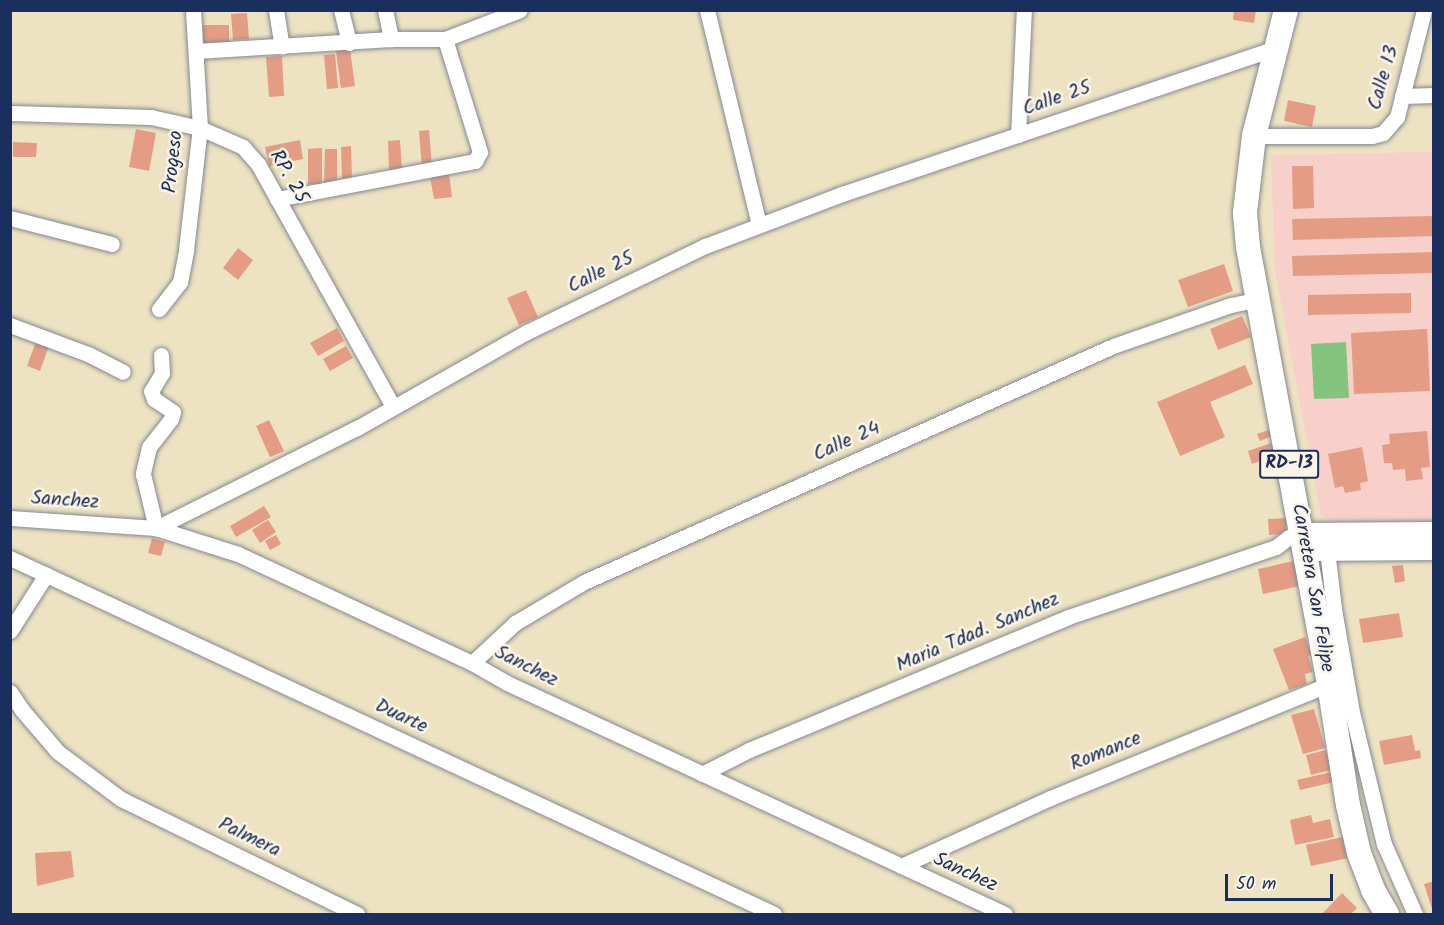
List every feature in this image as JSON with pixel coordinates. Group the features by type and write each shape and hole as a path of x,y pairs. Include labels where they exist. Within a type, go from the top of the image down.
{"main road":[{"name":"Carretera San Felipe","path":"1286,10 1254,136 1247,174 1245,213 1259,299 1318,542 1329,684 1359,853 1373,890 1387,915"},
{"path":"1318,542 1434,532"},
{"path":"1318,542 1434,549"}],"street":[{"name":"Progeso","path":"159,309 180,282 200,128 193,10"},
{"path":"276,10 282,47"},
{"path":"341,10 349,43"},
{"path":"386,10 391,39"},
{"path":"196,51 391,39 445,39 520,10"},
{"path":"707,10 759,225"},
{"path":"1018,135 1024,10"},
{"name":"Calle 13","path":"1254,136 1372,136 1390,127 1397,117 1424,10"},
{"path":"277,199 475,161 480,152 445,39"},
{"name":"Calle 25","path":"156,528 357,428 527,332 705,246 1018,135 1275,48"},
{"path":"1402,96 1434,95"},
{"name":"RP. 25","path":"10,113 151,117 200,128 243,147 258,164 393,407"},
{"path":"10,218 112,244"},
{"name":"Calle 24","path":"472,663 515,623 584,582 1113,346 1231,305 1259,299"},
{"path":"10,325 88,354 123,372"},
{"path":"156,528 143,474 149,447 171,419 173,412 154,399 151,391 162,373 161,355"},
{"name":"Sanchez","path":"10,518 156,528 238,554 472,663 507,683 1005,915"},
{"name":"Maria Tdad. Sanchez","path":"702,774 749,750 1068,617 1276,547 1289,537 1318,542"},
{"path":"1318,542 1334,609 1352,712 1384,844 1415,915"},
{"name":"Duarte","path":"10,558 774,915"},
{"path":"10,631 46,575"},
{"name":"Romance","path":"901,866 1050,798 1329,684"},
{"name":"Palmera","path":"10,692 22,710 58,752 121,799 357,915"}],"shaded area":[{"path":"1433,152 1433,524 1339,525 1321,515 1275,270 1271,155"}],"green space":[{"path":"1346,342 1349,398 1314,399 1311,344"}],"building":[{"path":"1234,10 1256,10 1254,23 1233,20"},
{"path":"247,13 249,39 233,40 231,14"},
{"path":"203,25 229,25 229,43 203,43"},
{"path":"350,49 355,86 341,88 336,51"},
{"path":"335,54 338,88 327,89 324,55"},
{"path":"282,56 284,96 269,97 266,57"},
{"path":"1288,100 1316,106 1312,127 1284,121"},
{"path":"136,129 156,133 149,171 129,167"},
{"path":"429,130 432,167 422,168 419,131"},
{"path":"300,140 303,159 269,166 265,147"},
{"path":"400,140 402,170 389,171 388,141"},
{"path":"13,142 37,143 36,157 13,157"},
{"path":"351,146 352,179 342,179 341,147"},
{"path":"322,148 322,184 308,184 308,149"},
{"path":"325,149 337,149 337,184 324,183"},
{"path":"1292,166 1313,166 1314,208 1293,209"},
{"path":"449,174 452,197 434,199 430,177"},
{"path":"1434,216 1434,236 1293,240 1292,219"},
{"path":"238,248 253,260 238,280 223,268"},
{"path":"1434,252 1434,273 1293,276 1292,256"},
{"path":"1224,264 1233,291 1188,307 1178,280"},
{"path":"526,290 538,317 519,325 507,298"},
{"path":"1411,293 1411,313 1308,315 1308,295"},
{"path":"1242,316 1251,337 1218,350 1210,329"},
{"path":"337,328 344,341 318,356 310,343"},
{"path":"1427,329 1430,391 1354,394 1351,333"},
{"path":"37,339 50,343 40,371 27,366"},
{"path":"346,346 353,358 330,371 323,359"},
{"path":"1245,365 1253,384 1210,402 1225,437 1180,456 1157,402"},
{"path":"269,420 284,451 270,457 256,426"},
{"path":"1269,430 1272,436 1260,441 1257,434"},
{"path":"1427,431 1430,467 1421,468 1423,479 1406,481 1405,469 1393,470 1392,463 1384,463 1382,445 1390,444 1389,434"},
{"path":"1271,443 1276,455 1252,464 1248,451"},
{"path":"1362,447 1368,481 1360,483 1361,490 1345,493 1343,486 1335,488 1328,454"},
{"path":"264,506 271,517 236,537 230,526"},
{"path":"1286,518 1287,534 1269,535 1268,519"},
{"path":"268,520 276,532 260,543 252,530"},
{"path":"276,535 281,544 270,550 265,541"},
{"path":"152,538 165,542 161,556 148,553"},
{"path":"1294,561 1300,586 1263,594 1258,569"},
{"path":"1403,565 1405,581 1395,583 1392,566"},
{"path":"1399,613 1403,637 1363,643 1359,619"},
{"path":"1305,637 1312,655 1308,656 1313,672 1305,674 1307,684 1289,690 1273,649"},
{"path":"1314,709 1325,748 1303,754 1291,715"},
{"path":"1412,735 1415,751 1420,750 1421,758 1384,765 1379,741"},
{"path":"1326,750 1331,770 1311,775 1306,755"},
{"path":"1331,772 1334,782 1300,790 1297,780"},
{"path":"1311,815 1313,823 1330,819 1334,837 1295,845 1290,820"},
{"path":"1343,837 1348,858 1311,866 1306,845"},
{"path":"71,851 74,877 37,886 35,853"},
{"path":"1434,881 1434,912 1433,912 1424,884"},
{"path":"1342,893 1357,908 1351,914 1322,914"}]}
